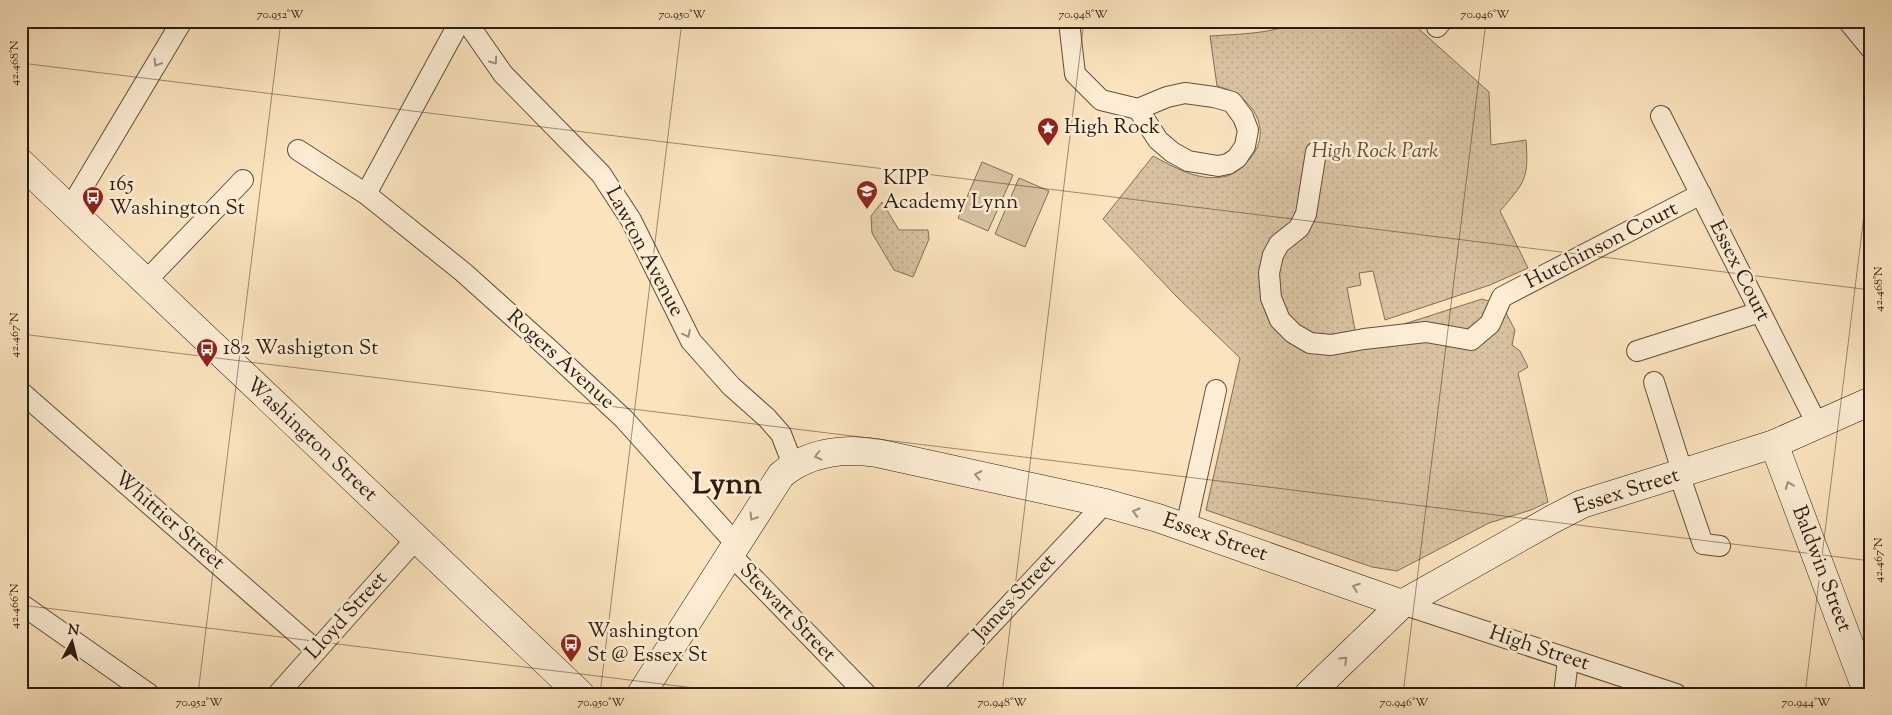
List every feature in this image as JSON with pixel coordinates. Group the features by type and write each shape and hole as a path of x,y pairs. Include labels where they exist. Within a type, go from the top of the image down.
{"main road":[{"name":"Washington Street","path":"21,163 580,694"},
{"name":"Essex Street","path":"641,694 770,489 781,475 793,465 826,454 860,451 1104,503 1186,527 1402,604 1510,541 1582,504 1774,444 1871,401"},
{"name":"Baldwin Street","path":"1774,444 1868,694"},
{"path":"1309,694 1402,604"}],"street":[{"path":"69,210 182,21"},
{"path":"366,194 460,21"},
{"name":"Lawton Avenue","path":"466,21 503,74 601,174 631,220 691,342 731,386 767,418 781,434 793,465"},
{"path":"1069,21 1075,74 1100,100 1138,109 1167,97 1185,93 1214,97 1232,102 1243,117 1248,130 1244,146 1238,158 1228,164 1218,166 1188,161 1172,152 1158,140 1138,109"},
{"path":"1848,21 1871,49"},
{"name":"Essex Court","path":"1661,116 1818,426"},
{"name":"Rogers Avenue","path":"298,150 366,194 463,272 624,419 733,549"},
{"name":"Hutchinson Court","path":"1316,152 1306,214 1299,228 1280,244 1273,255 1268,273 1271,298 1280,320 1293,334 1310,343 1330,345 1426,332 1471,340 1490,324 1502,297 1701,194"},
{"path":"145,282 243,180"},
{"path":"1637,351 1760,312"},
{"path":"1654,382 1703,544 1720,546"},
{"path":"1186,527 1216,390"},
{"name":"Whittier Street","path":"21,392 316,650"},
{"name":"James Street","path":"926,694 1104,503"},
{"name":"Lloyd Street","path":"278,694 416,539"},
{"name":"Stewart Street","path":"733,549 866,694"},
{"path":"21,604 149,694"},
{"name":"High Street","path":"1402,604 1676,694"},
{"path":"1564,694 1568,658"}],"green space":[{"name":"High Rock Park","path":"1300,21 1410,21 1489,92 1491,145 1526,140 1527,163 1524,179 1500,211 1528,268 1490,285 1385,320 1373,271 1359,273 1361,285 1347,288 1356,335 1398,326 1482,299 1502,305 1515,330 1512,345 1520,351 1528,367 1518,373 1548,502 1531,510 1489,523 1397,571 1372,567 1206,510 1240,358 1176,296 1103,219 1153,156 1186,172 1213,178 1235,172 1245,164 1255,152 1259,140 1260,129 1257,117 1251,107 1241,98 1217,86 1210,36 1279,29"},
{"path":"982,162 1013,175 988,231 958,218"},
{"path":"1019,178 1049,191 1025,247 995,234"},
{"path":"882,202 899,230 928,230 929,239 913,277 894,270 872,233 871,216"}],"place":[{"name":"High Rock","path":"1048,147"},
{"name":"KIPP Academy Lynn","path":"867,210"},
{"name":"165 Washington St","path":"93,216"},
{"name":"182 Washigton St","path":"207,368"},
{"name":"Washington St @ Essex St","path":"571,663"}],"district":[{"name":"Lynn","path":"727,485"}]}
